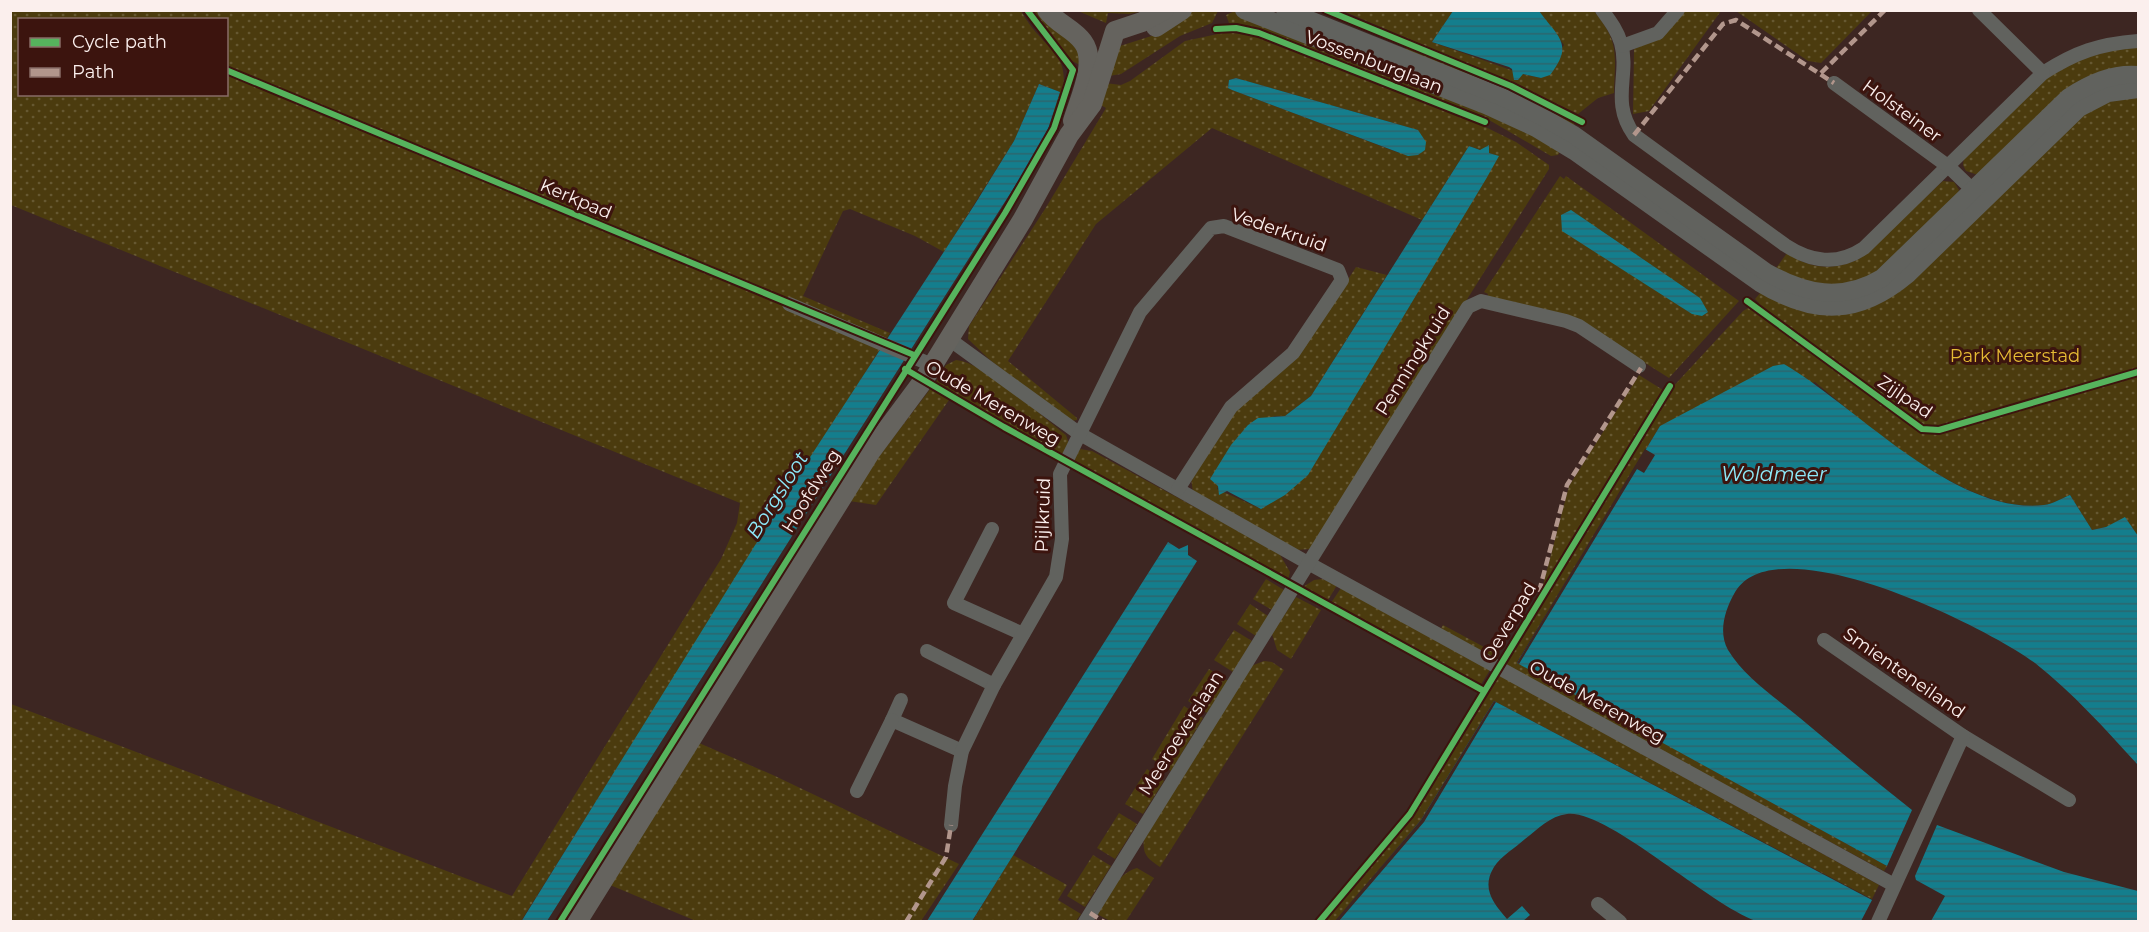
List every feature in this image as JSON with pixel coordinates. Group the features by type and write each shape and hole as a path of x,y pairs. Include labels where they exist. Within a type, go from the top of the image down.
{"main road":[{"name":"Hoofdweg","path":"1047,10 1062,26 1084,42 1089,56 1069,135"},
{"path":"1060,10 1085,29 1113,36 1144,32 1158,27 1182,10"},
{"path":"1113,36 1118,28 1142,22 1164,10"},
{"name":"Hoofdweg","path":"578,921 871,451 932,365 1023,219 1069,135 1092,104 1113,36"}],"street":[{"name":"Vossenburglaan","path":"1244,10 1486,105 1536,128 1760,283 1802,304 1830,308 1872,300 1908,274 2069,97 2094,82 2125,74 2139,75"},
{"name":"Vossenburglaan","path":"1285,10 1539,114 1574,135 1766,272 1804,290 1817,293 1849,292 1872,284 2087,102 2108,93 2139,89"},
{"path":"1602,10 1616,30 1622,46 1624,121 1634,135 1785,245 1812,260 1828,261 1843,259 1864,248 2043,73 2079,52 2103,44 2139,41"},
{"path":"1622,46 1658,33 1678,10"},
{"path":"1979,10 2043,73"},
{"name":"Holsteiner","path":"1834,83 1949,167"},
{"path":"1949,167 1978,195"},
{"name":"Vederkruid","path":"1080,434 1140,312 1211,228 1224,226 1338,270 1342,280 1311,329 1293,353 1231,406 1178,489"},
{"name":"Penningkruid","path":"1308,563 1468,307 1475,302 1481,301 1579,326 1639,366"},
{"path":"789,304 932,365"},
{"name":"Oude Merenweg","path":"949,339 1080,434 1308,563 1894,885"},
{"name":"Pijlkruid","path":"951,825 962,751 994,685 1056,578 1062,539 1060,474 1080,434"},
{"path":"992,529 954,603 1023,634"},
{"name":"Meeroeverslaan","path":"1085,921 1308,563"},
{"name":"Smienteneiland","path":"1824,640 1963,736 2069,800"},
{"path":"927,651 994,685"},
{"path":"857,791 902,700"},
{"path":"892,720 962,751"},
{"name":"Smienteneiland","path":"1878,921 1963,736"},
{"path":"1598,904 1620,921"}],"green space":[{"path":"10,11 1021,11 1056,55 1064,76 1063,92 1057,112 1053,112 1060,92 1039,84 1014,141 944,252 915,236 850,209 843,211 803,296 890,333 521,921 11,921 11,704 512,896 721,559 737,523 740,503 11,205"},
{"path":"1032,11 1041,11 1074,42 1084,67 1070,60"},
{"path":"1078,11 1143,11 1129,14 1108,13 1106,23"},
{"path":"1191,11 1218,11 1212,23 1180,36 1121,74 1109,76 1120,46 1164,32"},
{"path":"1235,11 1490,112 1561,149 1558,155 1551,156 1484,117 1264,30 1229,23 1226,15"},
{"path":"1343,11 1453,11 1432,42 1522,74 1541,78 1564,45 1539,11 1594,11 1608,32 1614,49 1614,93 1598,98 1578,114 1508,81"},
{"path":"1684,11 1721,11 1649,111 1633,114 1634,49 1665,35"},
{"path":"1736,11 1872,11 1821,63 1808,61"},
{"path":"1227,32 1260,37 1467,118 1516,142 1549,165 1549,169 1310,549 1296,550 1193,492 1191,478 1231,415 1305,346 1356,267 1387,275 1311,396 1285,416 1274,416 1218,486 1217,489 1261,509 1498,156 1469,146 1422,220 1212,128 1096,224 1008,361 1077,420 1071,421 1062,416 990,360 968,339 969,326 1045,209 1106,108 1097,103 1105,83 1121,85 1130,81 1185,41","holes":["1236,78 1418,130 1399,153 1232,90 1228,88 1229,80"]},
{"path":"2138,45 2138,70 1978,175 1966,171 1963,165 1964,157 2047,77 2072,60"},
{"path":"1407,46 1572,120 1575,126 1404,53"},
{"name":"Park Meerstad","path":"2138,95 2138,536 2125,518 2106,527 2092,530 2070,495 2044,505 2015,504 1984,496 1953,482 1892,444 1815,382 1660,426 1517,662 1887,866 1884,871 1504,665 1670,390 1743,311 1748,308 1755,312 1759,303 1755,299 1761,292 1823,314 2077,116 2104,99"},
{"path":"1560,176 1564,179 1566,176 1739,301 1669,378 1585,325 1487,298 1488,294 1484,292"},
{"path":"1943,181 1954,182 1959,190 1957,196 1883,271 1863,282 1819,289 1774,271 1787,253 1813,265 1831,267 1859,259"},
{"path":"956,360 968,363 997,380 1066,435 1069,444 1064,453 1059,454 936,382 946,365"},
{"path":"1639,375 1663,390 1541,593 1569,486"},
{"path":"931,388 949,400 876,505 849,501 877,459"},
{"path":"1080,449 1092,451 1279,553 1290,572 1288,580 1076,464 1074,459"},
{"path":"1266,579 1284,590 1272,610 1253,599"},
{"path":"1322,579 1337,585 1327,602 1303,587 1314,580"},
{"path":"1341,588 1490,670 1480,686 1331,603"},
{"path":"1296,597 1321,610 1291,659 1277,650 1272,634"},
{"path":"1250,604 1268,616 1256,636 1237,624"},
{"path":"1443,625 1499,655 1496,660 1440,630"},
{"path":"1234,630 1252,641 1233,672 1214,660"},
{"path":"1264,661 1272,662 1284,670 1160,867 1147,856 1144,839 1251,666"},
{"path":"1209,669 1228,681 1207,713 1188,701"},
{"path":"1499,675 1879,885 1872,899 1494,701 1421,820 1335,921 1324,922 1414,814"},
{"path":"1184,706 1203,718 1171,771 1152,759"},
{"path":"699,743 775,776 959,864 921,921 696,921 610,885"},
{"path":"1147,769 1164,781 1143,814 1125,804"},
{"path":"1119,813 1137,824 1115,859 1097,848"},
{"path":"1013,855 1067,885 1058,900 1081,914 1076,921 972,922"},
{"path":"1093,855 1111,866 1085,907 1067,896"},
{"path":"1137,868 1154,878 1126,921 1110,921 1097,914 1123,875"}],"water":[{"path":"1453,11 1539,11 1558,35 1562,48 1561,56 1550,75 1541,78 1523,74 1518,80 1514,80 1512,69 1509,67 1432,42"},
{"path":"1236,78 1418,130 1426,142 1425,150 1418,155 1408,156 1228,88 1229,80"},
{"path":"1039,84 1060,92 1048,129 1029,164 547,921 521,922 803,468 1014,141"},
{"path":"1489,145 1489,153 1499,156 1308,475 1285,495 1261,509 1227,491 1219,495 1218,486 1210,479 1231,445 1248,425 1258,418 1285,416 1311,396 1469,146 1480,150"},
{"path":"1571,210 1700,298 1708,312 1702,316 1692,314 1562,231 1561,215"},
{"name":"Woldmeer","path":"1784,364 1908,454 1976,494 2010,504 2044,505 2070,495 2092,530 2106,527 2125,517 2138,536 2138,765 2089,712 2035,663 1974,627 1930,606 1882,588 1834,574 1791,569 1756,574 1734,594 1728,607 1723,636 1728,650 1761,687 1912,810 1887,866 1517,663 1660,426 1773,366"},
{"path":"1168,542 1179,549 1188,545 1188,555 1197,561 972,921 927,921"},
{"path":"1494,701 1872,900 1861,921 1791,923 1756,921 1712,896 1607,826 1585,816 1567,814 1555,817 1540,827 1500,859 1490,875 1490,895 1497,907 1507,919 1522,906 1530,915 1523,921 1335,922 1421,820"},
{"path":"1937,825 2064,872 2138,891 2138,921 1931,921 1945,896 1916,880 1915,876"}],"pier":[{"path":"1645,449 1655,455 1644,473 1637,469 1519,664 1517,663"},
{"path":"1494,701 1496,702 1424,822 1339,921 1335,921 1421,820"}],"marked path":[{"path":"1821,73 1885,10"},
{"path":"1634,135 1723,24 1736,20 1834,83"},
{"path":"1539,592 1567,485 1641,368"},
{"path":"906,922 946,857 951,825"},
{"path":"1090,913 1104,922"}],"cycle path":[{"path":"560,922 1005,213 1054,128 1073,70 1027,10"},
{"path":"1326,10 1511,86 1582,122"},
{"path":"1216,29 1236,28 1259,33 1485,122"},
{"name":"Kerkpad","path":"228,71 914,355"},
{"name":"Zijlpad","path":"1747,301 1922,429 1939,430 2138,372"},
{"path":"905,369 1004,427 1484,691"},
{"name":"Oeverpad","path":"1319,922 1410,814 1670,386"}],"water label":[{"name":"Borgsloot","path":"777,495"}]}
